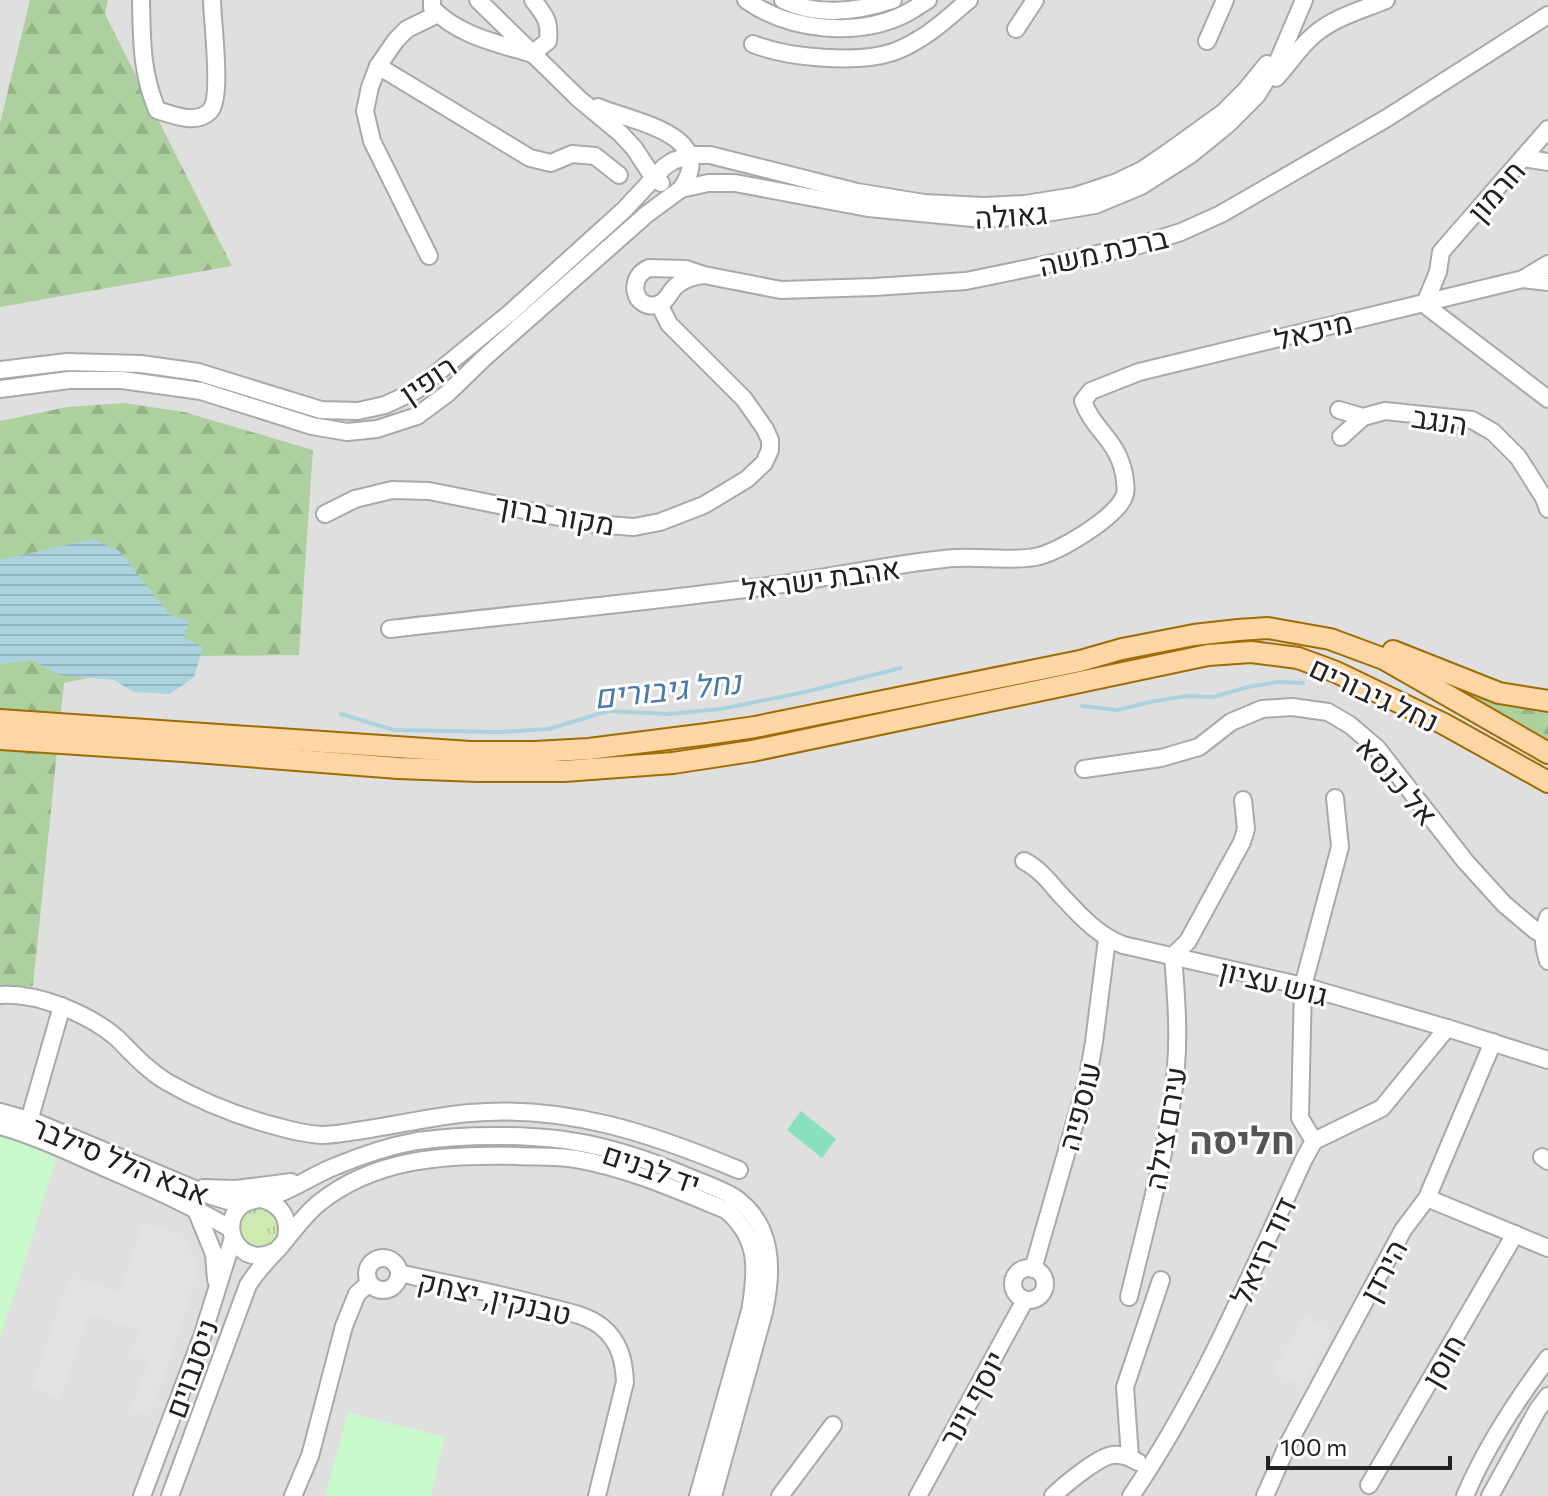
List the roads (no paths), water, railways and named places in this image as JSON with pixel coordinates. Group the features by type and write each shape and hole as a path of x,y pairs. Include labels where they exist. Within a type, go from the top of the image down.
{"main road":[{"name":"נחל גיבורים","path":"0,720 470,752 589,749 755,727 1194,635 1253,629 1283,630 1330,639 1384,659 1548,753"},
{"path":"1283,630 1349,638 1381,646 1499,693 1548,701"},
{"name":"נחל גיבורים","path":"0,739 398,768 564,771 673,763 752,751 1208,655 1251,652 1298,658 1336,672 1444,724 1548,782"}],"street":[{"path":"141,0 142,57 157,110 187,118 200,116 214,105 216,57 212,0"},
{"path":"478,0 579,99 620,133 653,177 666,187 678,190 689,175 690,155 678,138 579,99"},
{"path":"532,54 548,41 549,27 546,16 533,0"},
{"path":"746,0 781,20 814,27 866,26 905,14 928,0"},
{"path":"783,0 833,12 871,7 893,0"},
{"path":"753,44 770,51 815,58 892,52 921,38 969,0"},
{"path":"1016,29 1035,0"},
{"path":"1207,41 1225,0"},
{"path":"1257,95 1274,81 1316,33 1331,23 1386,0"},
{"name":"גאולה","path":"678,190 708,183 735,183 868,208 983,219 1028,216 1095,205 1141,186 1166,171 1227,125 1270,77 1301,4"},
{"path":"429,256 372,141 365,111 378,66 396,40 435,7 451,25 532,54"},
{"name":"ברכת משה","path":"661,269 686,269 781,290 874,287 966,281 1136,246 1181,232 1221,214 1387,118 1548,15"},
{"name":"גאולה","path":"690,155 718,157 857,192 924,203 984,206 1075,196 1142,170 1224,112 1285,44"},
{"path":"378,66 530,158 551,163 572,154 595,156 619,175"},
{"path":"638,154 657,129"},
{"name":"חרמון","path":"1426,301 1438,272 1441,252 1548,129"},
{"name":"רופין","path":"0,389 69,380 122,380 201,391 312,426 347,432 377,429 417,416 448,393 653,177 673,161 690,155"},
{"path":"1523,158 1548,162"},
{"name":"רופין","path":"0,370 67,362 141,364 198,372 321,410 358,411 385,405 415,391 515,320 678,190"},
{"name":"מיכאל","path":"1083,401 1091,391 1139,372 1523,279 1548,264"},
{"path":"672,290 670,278 661,269 655,268 643,270 634,285 638,297 653,305 665,301 672,290 688,278 704,275"},
{"path":"1523,279 1548,282"},
{"path":"1426,301 1429,308 1548,399"},
{"name":"מקור ברוך","path":"325,514 355,499 392,490 429,491 594,524 634,527 660,522 704,505 747,479 764,463 770,450 765,429 744,399 669,324 659,304"},
{"name":"אהבת ישראל","path":"390,629 776,585 946,558 1034,557 1051,552 1068,545 1115,510 1125,496 1121,458 1087,413 1083,401"},
{"name":"הנגב","path":"1339,410 1363,417 1385,411 1472,420 1493,432 1518,457 1548,509"},
{"path":"1341,437 1363,417"},
{"name":"אל כנסא","path":"1084,769 1161,758 1199,747 1231,722 1262,709 1292,707 1328,712 1350,725 1377,748 1465,861 1504,904 1543,934"},
{"path":"1335,798 1340,847 1303,986 1300,1118 1314,1141 1382,1108 1447,1028"},
{"path":"1173,956 1188,941 1242,842 1246,829 1243,800"},
{"name":"גוש עציון","path":"1024,861 1034,866 1107,939 1303,986 1548,1060"},
{"path":"1548,917 1543,934 1548,961"},
{"name":"עוספיה","path":"1025,1300 1016,1294 1014,1279 1020,1271 1033,1269 1088,1077 1107,939"},
{"name":"עירם צילה","path":"1129,1297 1165,1140 1176,1066 1177,1008 1173,956"},
{"name":"יד לבנים","path":"0,995 25,996 62,1006 94,1021 152,1072 167,1081 243,1117 304,1134 336,1134 468,1113 523,1111 582,1118 640,1132 739,1170"},
{"path":"28,1127 62,1006"},
{"name":"הירדן","path":"1265,1496 1287,1446 1403,1230 1427,1198 1493,1042"},
{"name":"אבא הלל סילבר","path":"0,1112 196,1210 232,1234"},
{"name":"אבא הלל סילבר","path":"0,1126 28,1127 242,1205"},
{"name":"יד לבנים","path":"261,1199 275,1196 335,1166 373,1152 418,1141 471,1137 533,1137 585,1144 660,1165 732,1196 757,1221 769,1251 771,1269 764,1312 713,1496"},
{"name":"דוד רזיאל","path":"1131,1496 1150,1469 1220,1339 1314,1141"},
{"name":"יד לבנים","path":"281,1245 317,1205 335,1192 361,1177 422,1159 477,1155 575,1159 657,1182 726,1210 739,1221 749,1241 755,1268 754,1287 698,1496"},
{"path":"188,1187 236,1189 312,1177"},
{"path":"1427,1198 1548,1248"},
{"path":"261,1199 277,1206 287,1221 281,1245 260,1256 251,1255 237,1246 232,1234 236,1212 242,1205 261,1199"},
{"path":"196,1210 214,1254 217,1295"},
{"name":"ניסנבוים","path":"142,1496 217,1295 232,1234"},
{"name":"חוסן","path":"1369,1485 1515,1234"},
{"name":"ניסנבוים","path":"170,1496 248,1285 258,1269 281,1245"},
{"path":"375,1260 391,1260 395,1264 399,1273 396,1284 387,1290 377,1289 369,1283 368,1267 375,1260"},
{"name":"טבנקין, יצחק","path":"399,1273 585,1317 602,1327 616,1343 624,1363 625,1382 597,1496"},
{"path":"1130,1457 1125,1387 1161,1280"},
{"path":"293,1496 310,1456 344,1326 357,1294 369,1283"},
{"name":"יוסף וינר","path":"918,1496 1025,1300"},
{"path":"1465,1496 1479,1463 1522,1392 1548,1358"},
{"path":"1490,1496 1548,1396"},
{"path":"780,1496 833,1425"},
{"path":"1053,1496 1071,1478 1111,1454 1130,1457 1150,1469"}],"water":[{"path":"93,539 119,551 170,615 189,621 184,638 203,647 194,677 170,694 134,692 114,680 60,675 32,660 0,664 0,560"}],"waterway":[{"name":"נחל גיבורים","path":"341,714 394,730 499,732 549,729 608,711 668,714 721,709 901,668"},
{"path":"1082,706 1117,710 1187,696 1213,697 1278,682 1303,683"}],"district":[{"name":"חליסה","path":"1242,1138"}]}
